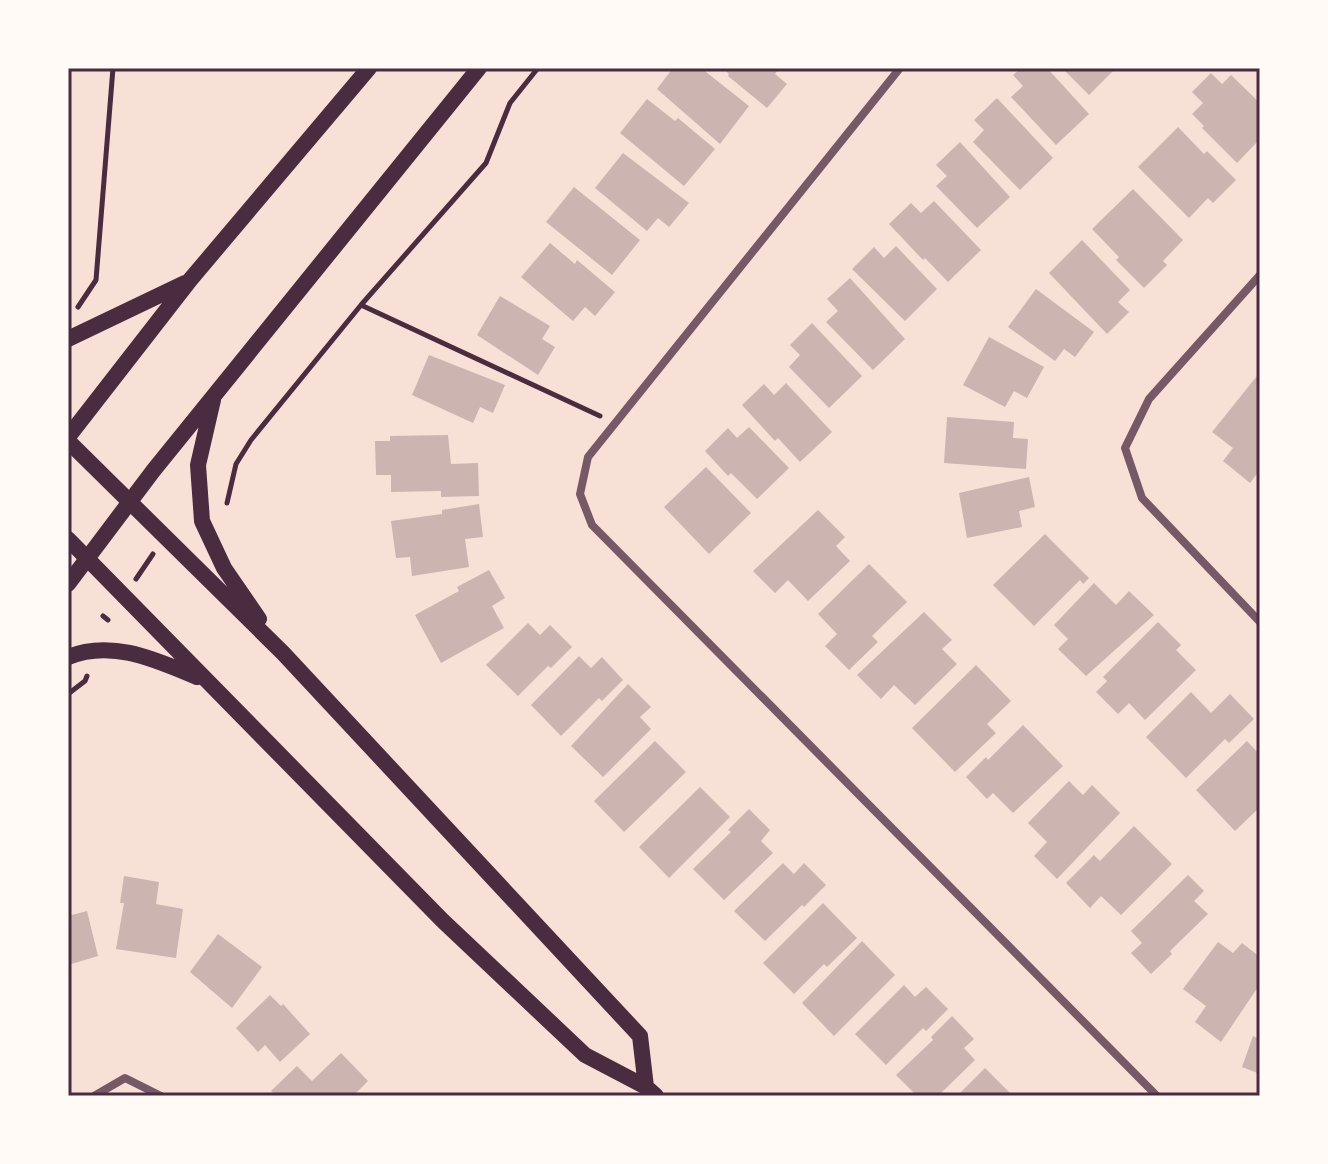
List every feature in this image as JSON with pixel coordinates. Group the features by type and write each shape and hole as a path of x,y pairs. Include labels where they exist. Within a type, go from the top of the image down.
{"main road":[{"path":"369,68 190,280 68,439 283,653 640,1036 651,1091"},
{"path":"68,584 214,394 479,68"},
{"path":"68,339 190,280"},
{"path":"214,394 198,465 202,521 224,568 283,653"},
{"path":"68,539 443,921 585,1055 651,1091"},
{"path":"68,657 110,650 147,655 207,682"}],"street":[{"path":"900,68 588,457 580,494 592,525 1157,1096"},
{"path":"1260,275 1149,399 1125,448 1142,498 1260,622"},
{"path":"94,1096 125,1078 161,1096"}],"path":[{"path":"73,314 96,280 113,68"},
{"path":"218,503 227,503 236,464 251,440 361,305 486,163 510,103 538,68"},
{"path":"361,305 615,424"},
{"path":"105,621 164,536"},
{"path":"68,694 85,681 91,666"}],"building":[{"path":"673,68 701,68 749,106 720,144 657,89"},
{"path":"723,68 779,68 775,74 787,84 767,108 728,76"},
{"path":"1021,68 1047,68 1089,114 1056,145 1011,97 1023,86 1013,75"},
{"path":"1062,68 1116,68 1089,95"},
{"path":"1211,73 1222,84 1231,75 1260,103 1260,139 1237,163 1192,114 1203,103 1192,92"},
{"path":"997,98 1053,158 1020,190 973,142 984,130 974,120"},
{"path":"647,99 675,121 678,118 715,149 684,186 620,133"},
{"path":"1178,127 1236,180 1213,203 1208,198 1189,218 1138,167"},
{"path":"960,142 1010,197 977,228 936,186 947,176 936,165"},
{"path":"623,153 689,203 669,227 658,218 647,231 595,188"},
{"path":"574,187 640,240 612,275 546,222"},
{"path":"1133,189 1183,240 1163,261 1167,265 1144,288 1116,260 1119,257 1092,229"},
{"path":"934,201 981,250 948,282 889,224 911,203 921,213"},
{"path":"1082,240 1130,290 1118,302 1129,312 1107,334 1049,273"},
{"path":"550,243 575,264 577,260 615,292 595,316 585,307 573,321 521,277"},
{"path":"896,246 937,289 905,321 852,269 874,247 884,258"},
{"path":"850,278 905,339 873,370 826,322 838,311 827,299"},
{"path":"1036,289 1094,332 1075,357 1064,349 1055,361 1008,327"},
{"path":"500,296 550,326 542,339 555,347 538,375 477,335"},
{"path":"812,323 862,376 829,408 789,367 800,355 790,345"},
{"path":"989,337 1044,367 1027,398 1014,391 1005,407 963,385"},
{"path":"429,355 505,385 493,413 480,407 473,423 412,395"},
{"path":"1257,376 1260,378 1260,470 1250,483 1223,461 1233,448 1212,432"},
{"path":"786,383 832,432 800,462 778,438 775,441 742,405 764,384 774,395"},
{"path":"947,417 1014,422 1013,438 1028,439 1026,469 944,463"},
{"path":"749,427 789,468 757,499 731,473 728,476 705,451 728,428 737,438"},
{"path":"448,435 451,464 478,463 479,496 441,497 441,491 391,492 391,475 376,475 375,441 390,441 390,436"},
{"path":"706,467 751,513 709,554 664,507"},
{"path":"1029,477 1035,507 1019,511 1022,527 967,538 959,493"},
{"path":"479,504 483,537 465,539 469,567 412,576 410,557 396,558 391,521 442,514 442,510"},
{"path":"818,510 845,537 836,546 850,561 808,601 788,580 775,593 753,571"},
{"path":"1045,534 1089,578 1083,584 1080,580 1034,626 993,585"},
{"path":"869,564 907,602 872,636 878,642 849,670 825,646 837,634 818,614"},
{"path":"489,570 505,598 492,606 504,628 441,663 415,615"},
{"path":"1094,583 1116,605 1129,591 1154,615 1086,676 1058,649 1068,639 1054,625"},
{"path":"924,612 952,640 942,649 957,664 915,705 894,685 881,699 857,675"},
{"path":"1158,622 1181,645 1176,650 1196,670 1145,720 1129,703 1118,714 1096,692 1107,681 1103,677"},
{"path":"528,623 540,635 550,625 572,647 518,696 486,665"},
{"path":"579,656 591,668 602,657 623,680 602,701 599,698 561,736 531,705"},
{"path":"976,665 1011,701 987,724 996,733 955,772 912,728"},
{"path":"628,684 651,707 640,717 651,729 603,777 571,746"},
{"path":"1191,692 1211,713 1230,694 1254,719 1229,743 1225,739 1186,778 1146,737"},
{"path":"1023,725 1063,766 1013,813 993,793 987,799 966,777"},
{"path":"655,741 686,772 624,832 594,801"},
{"path":"1247,741 1260,755 1260,807 1235,831 1196,790"},
{"path":"1069,781 1083,795 1092,785 1120,813 1057,879 1034,856 1047,842 1028,823"},
{"path":"700,787 730,817 669,878 639,847"},
{"path":"749,809 770,830 761,841 773,853 724,900 693,869 731,832 728,830"},
{"path":"1134,826 1172,864 1121,915 1101,896 1090,908 1066,883 1094,855 1100,861"},
{"path":"783,863 794,874 804,863 826,885 765,941 734,911"},
{"path":"1188,875 1204,891 1194,901 1208,914 1151,974 1131,953 1142,943 1131,931"},
{"path":"124,876 159,882 156,904 183,909 176,958 116,949 124,903 120,903"},
{"path":"823,903 857,938 827,967 824,964 794,994 763,963"},
{"path":"87,911 98,956 68,965 68,916"},
{"path":"218,934 262,967 232,1008 190,972"},
{"path":"862,941 895,975 834,1036 802,1003"},
{"path":"1218,942 1233,953 1242,943 1260,957 1260,984 1221,1042 1195,1022 1206,1006 1183,989"},
{"path":"904,985 915,997 926,987 948,1009 926,1031 923,1028 886,1065 855,1034"},
{"path":"270,995 281,1006 283,1004 310,1034 280,1062 265,1045 258,1052 236,1028"},
{"path":"952,1016 974,1039 964,1048 975,1060 938,1096 917,1096 896,1075 933,1040 931,1037"},
{"path":"1260,1030 1260,1074 1242,1067 1253,1036 1257,1038"},
{"path":"341,1053 368,1081 353,1096 276,1096 271,1091 297,1066 312,1081"},
{"path":"985,1068 1013,1096 957,1096"}]}
